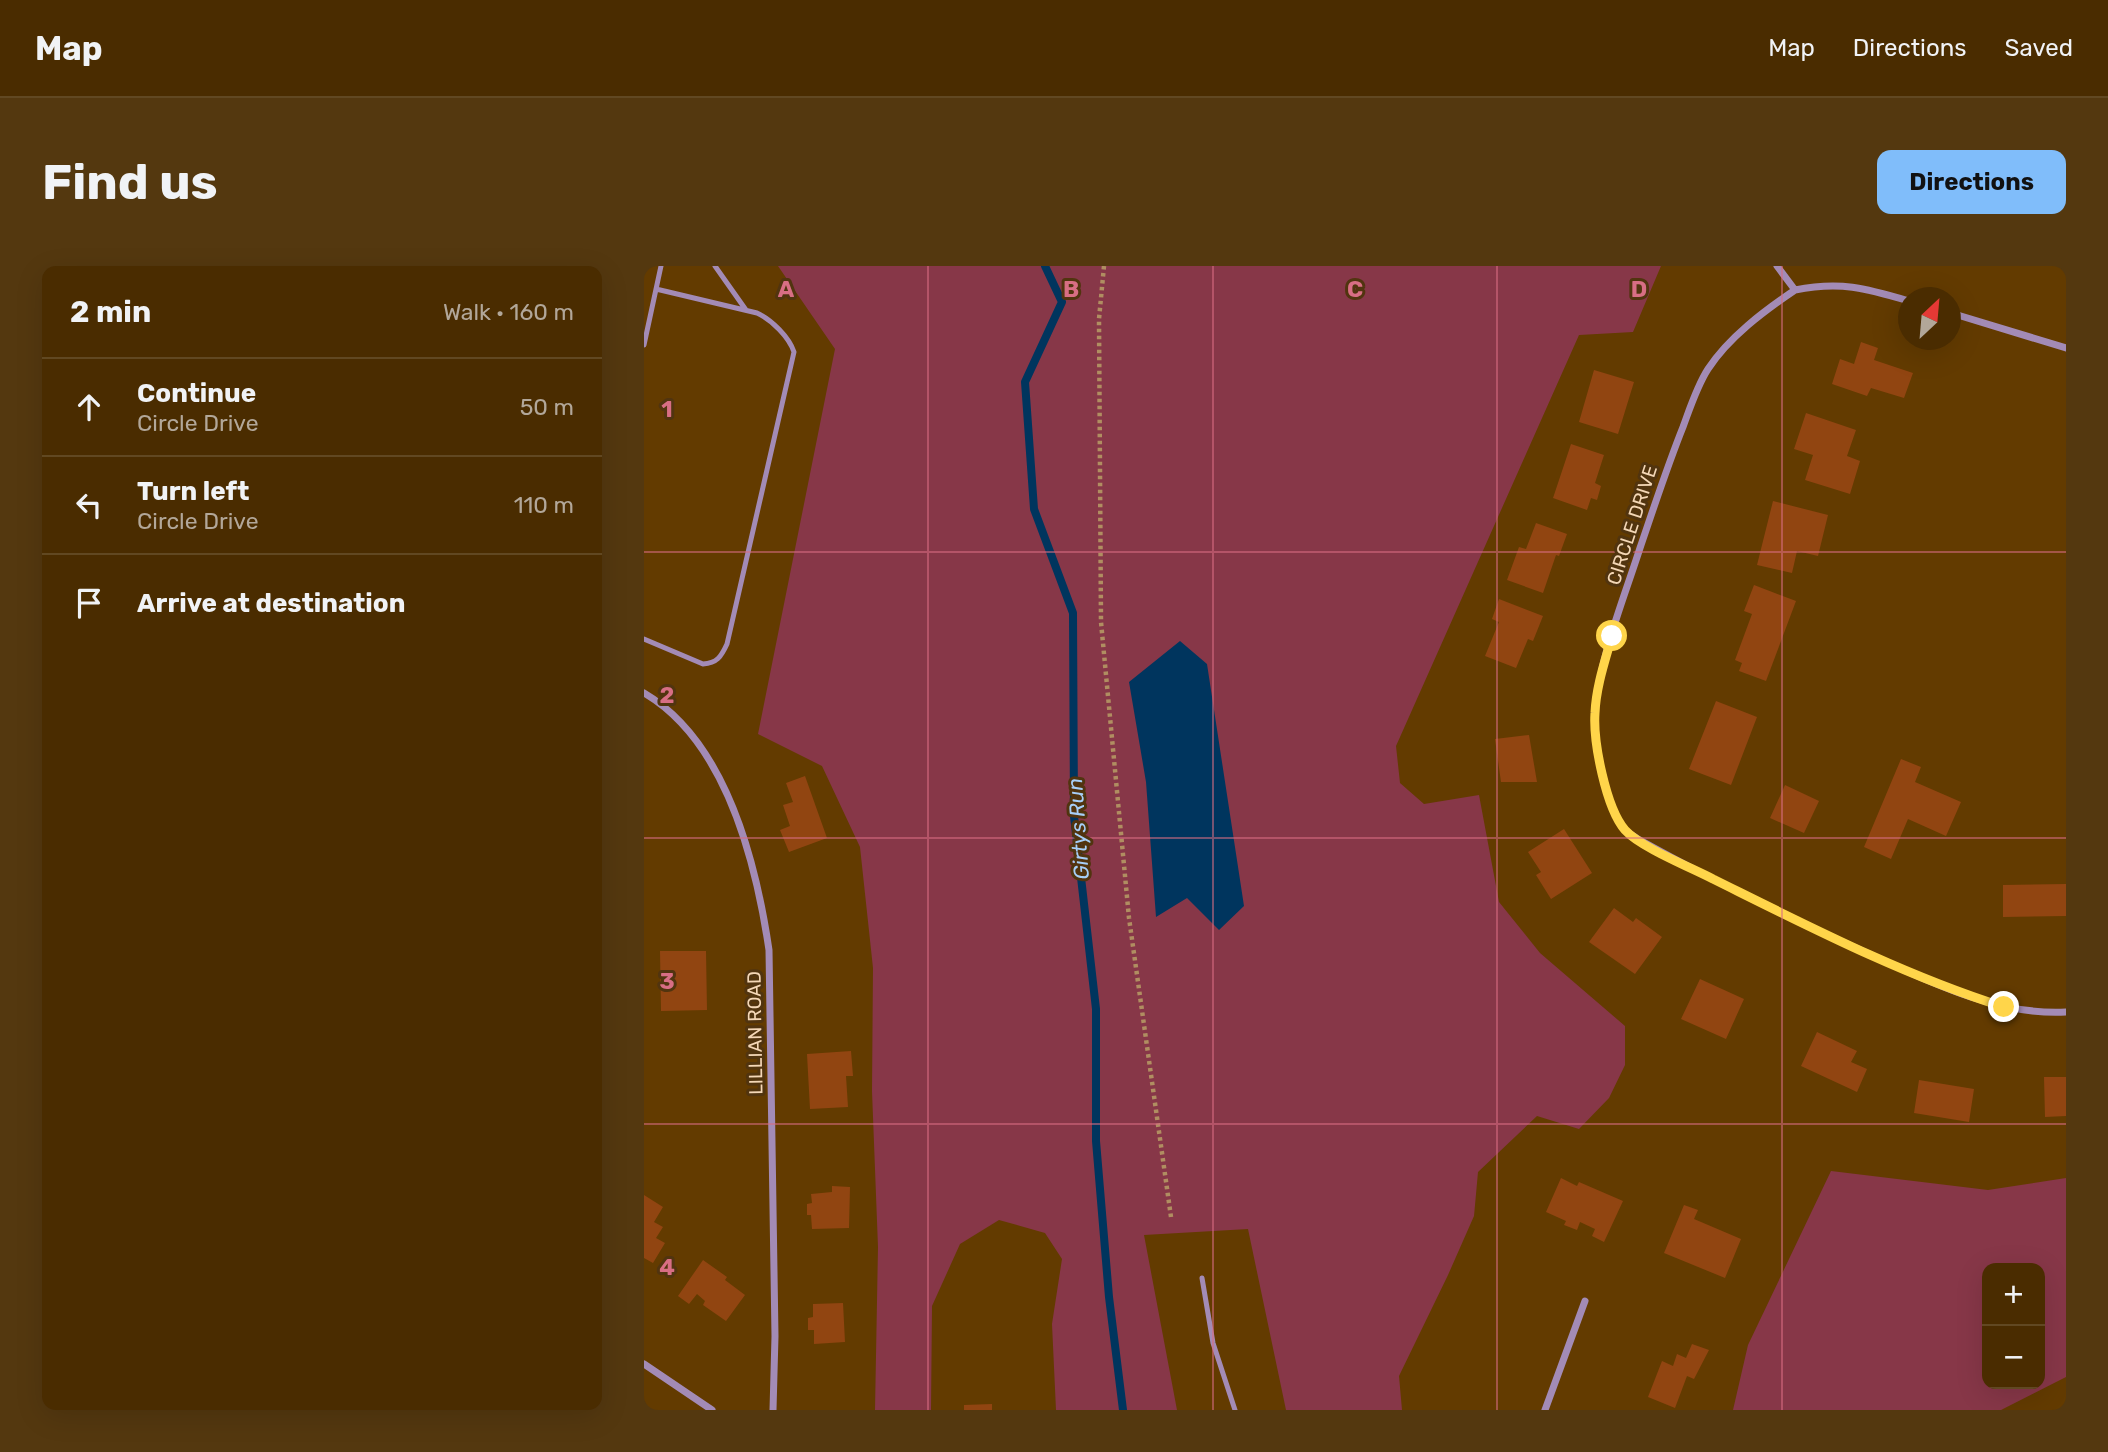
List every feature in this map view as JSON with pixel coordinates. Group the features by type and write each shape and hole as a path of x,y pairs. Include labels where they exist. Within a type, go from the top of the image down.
{"street":[{"path":"1777,266 1795,290 1821,285 1852,286 1898,298"},
{"name":"CIRCLE DRIVE","path":"1795,290 1769,307 1725,347 1708,368 1682,429 1650,520 1601,679 1595,714 1598,752 1606,788 1626,830 1638,839 1820,932 1905,970 1994,1004 2026,1012 2066,1012"},
{"path":"1961,316 2066,348"},
{"name":"LILLIAN ROAD","path":"644,693 680,721 701,748 732,806 753,864 766,925 770,964 775,1308 773,1410"},
{"path":"1545,1410 1585,1301"},
{"path":"644,1364 712,1410"}],"lane":[{"path":"644,345 661,266"},
{"path":"715,266 746,310"},
{"path":"644,639 703,664 720,658 727,644 794,352 792,345 767,317 656,289"},
{"path":"1202,1278 1213,1343 1235,1410"}],"path":[{"path":"1104,266 1099,320 1101,622 1129,918 1171,1217"}],"shaded area":[{"path":"778,266 1661,266 1633,332 1579,335 1396,746 1400,783 1424,804 1479,795 1499,902 1540,953 1625,1026 1625,1065 1609,1098 1579,1129 1537,1116 1478,1172 1474,1216 1399,1376 1402,1410 1286,1410 1248,1229 1144,1235 1177,1410 1056,1410 1052,1324 1062,1259 1045,1233 999,1220 960,1244 932,1306 931,1410 875,1410 878,1247 872,1091 873,968 860,847 822,766 758,734 835,349"},
{"path":"1831,1171 1988,1190 2066,1178 2066,1377 2045,1388 2045,1263 1982,1263 1982,1389 2042,1389 2001,1410 1733,1410 1748,1345"}],"water":[{"path":"1180,641 1207,664 1244,906 1219,930 1187,898 1156,917 1146,782 1129,682"}],"building":[{"path":"1861,342 1878,348 1874,360 1913,373 1904,398 1871,388 1867,396 1832,384 1840,359 1854,364"},
{"path":"1594,370 1634,382 1618,434 1579,422"},
{"path":"1806,413 1856,430 1847,456 1860,461 1850,494 1805,480 1813,455 1794,449"},
{"path":"1571,444 1604,455 1595,483 1601,486 1597,500 1591,498 1587,510 1553,498"},
{"path":"1773,501 1828,515 1818,556 1797,551 1792,573 1757,565"},
{"path":"1536,523 1567,534 1559,556 1556,555 1543,593 1507,580 1519,547 1526,549"},
{"path":"1754,585 1796,601 1766,681 1739,671 1742,663 1735,660 1752,614 1744,611"},
{"path":"1499,599 1543,616 1533,641 1528,639 1516,668 1485,656 1499,622 1492,619"},
{"path":"1716,701 1757,717 1731,785 1689,769"},
{"path":"1529,735 1537,782 1501,782 1495,739"},
{"path":"1901,759 1921,767 1915,782 1961,802 1946,836 1908,819 1891,859 1864,847"},
{"path":"805,776 827,838 789,852 780,830 790,826 783,805 793,802 786,783"},
{"path":"1785,785 1819,801 1804,833 1770,818"},
{"path":"1564,829 1592,873 1551,899 1536,875 1541,872 1528,852"},
{"path":"2066,884 2066,916 2003,917 2003,885"},
{"path":"1614,908 1633,922 1636,918 1662,937 1635,974 1589,942"},
{"path":"660,951 706,951 707,1010 661,1011"},
{"path":"1700,979 1744,999 1726,1039 1681,1019"},
{"path":"1817,1032 1857,1051 1851,1062 1867,1069 1857,1092 1801,1066"},
{"path":"851,1051 853,1076 846,1076 848,1107 810,1109 807,1054"},
{"path":"2044,1077 2066,1077 2066,1116 2045,1117"},
{"path":"1919,1080 1974,1089 1969,1122 1914,1113"},
{"path":"1561,1178 1577,1186 1579,1182 1623,1201 1604,1242 1592,1236 1595,1229 1580,1222 1577,1230 1564,1225 1566,1221 1546,1212"},
{"path":"832,1186 850,1187 849,1228 812,1229 811,1215 807,1215 807,1204 812,1203 811,1194 832,1192"},
{"path":"644,1195 663,1207 654,1222 663,1227 656,1238 665,1243 653,1263 644,1258"},
{"path":"1684,1205 1698,1210 1694,1219 1741,1239 1725,1278 1664,1253"},
{"path":"703,1260 727,1277 725,1280 745,1295 726,1321 703,1305 705,1301 697,1294 689,1304 678,1296"},
{"path":"843,1303 845,1342 814,1344 814,1330 808,1330 808,1318 813,1317 813,1304"},
{"path":"1692,1344 1709,1350 1694,1379 1687,1376 1675,1408 1648,1397 1662,1361 1673,1366 1677,1354 1686,1358"},
{"path":"992,1404 992,1410 964,1410 964,1405"}],"waterway":[{"name":"Girtys Run","path":"1045,266 1062,302 1025,382 1034,509 1073,613 1074,816 1096,1009 1096,1141 1109,1297 1123,1410"}],"route":[{"path":"1612,636 1595,714 1598,752 1606,788 1626,830 1654,849 1820,932 1905,970 2004,1007"}]}
